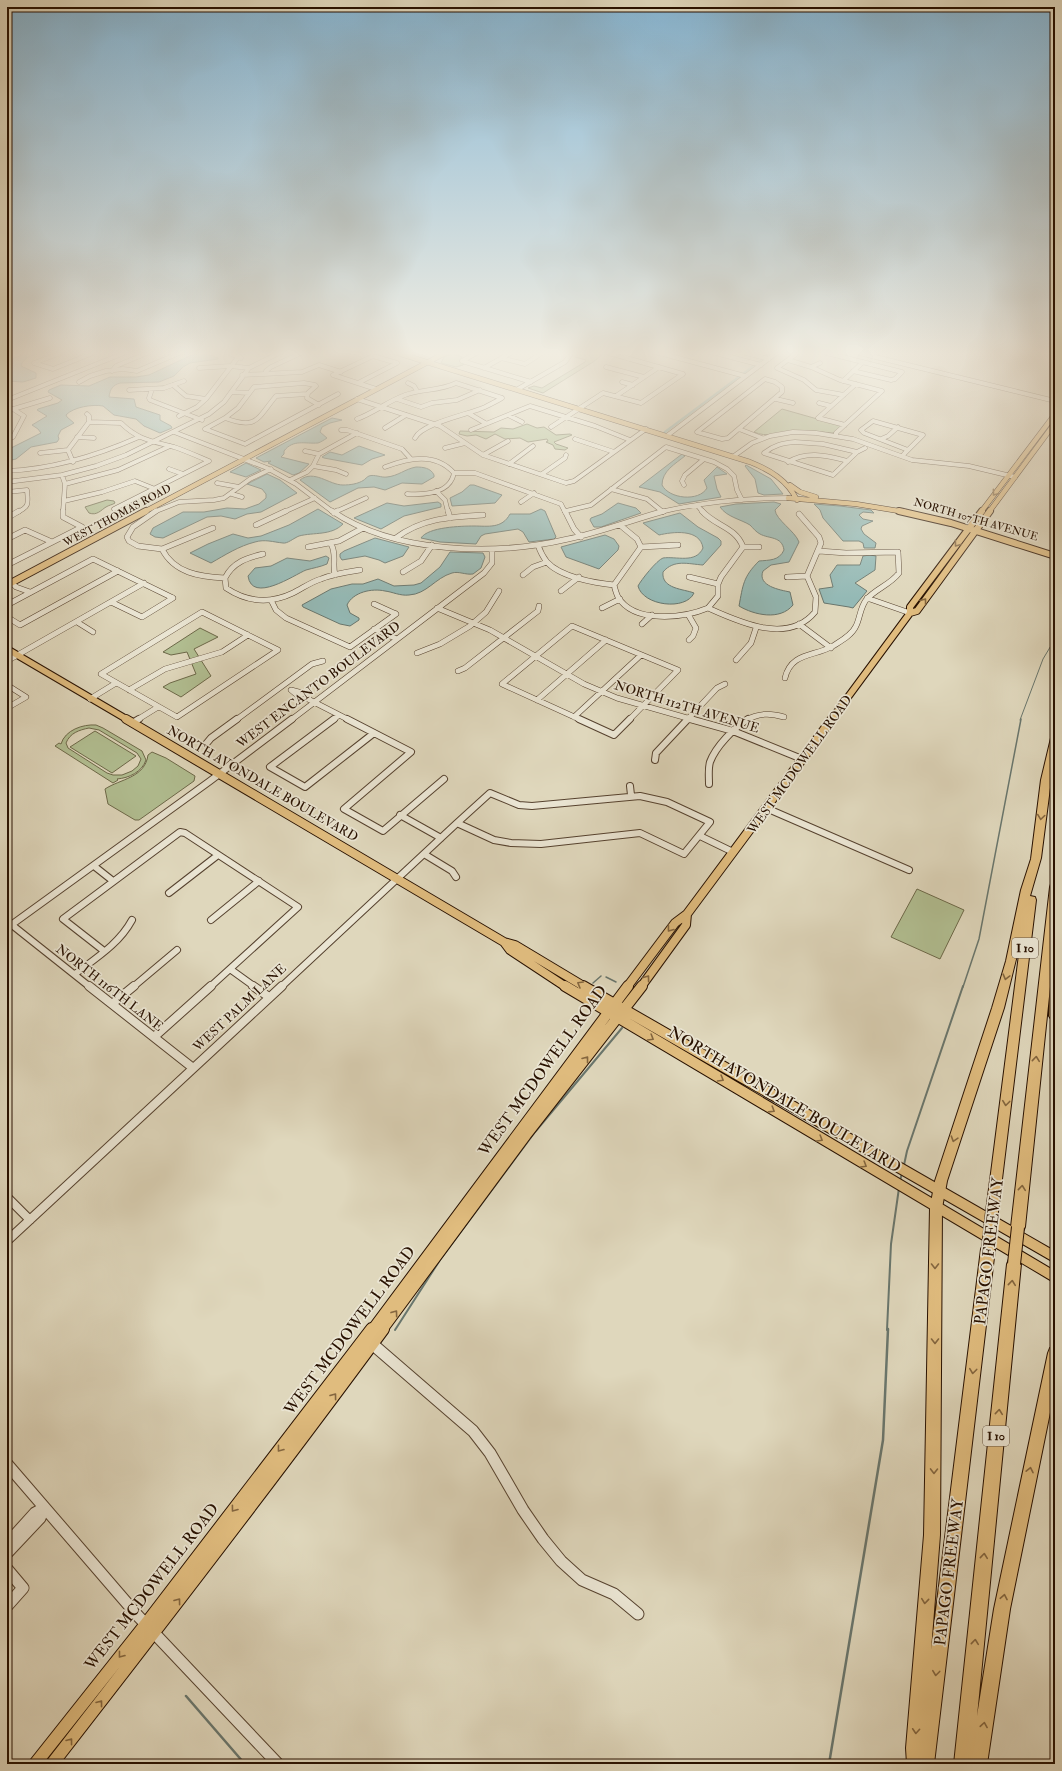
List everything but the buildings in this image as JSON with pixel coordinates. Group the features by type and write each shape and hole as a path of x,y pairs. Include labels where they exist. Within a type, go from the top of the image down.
{"highway":[{"name":"PAPAGO FREEWAY","path":"925,1764 1036,858 1046,780 1055,738"},
{"path":"916,1764 914,1748 932,1535 936,1208 940,1190 974,1078 1004,986 1022,913 1026,890 1036,858"},
{"name":"PAPAGO FREEWAY","path":"963,1764 1014,1264 1055,887"},
{"path":"1052,912 1055,928"},
{"path":"1055,952 1055,1016"},
{"path":"978,1764 1002,1609 1055,1353"}],"main road":[{"name":"WEST THOMAS ROAD","path":"9,584 291,434"},
{"path":"663,434 761,466 800,492 828,499"},
{"name":"WEST MCDOWELL ROAD","path":"369,1342 614,1003 675,923 687,914 910,613 910,607 1040,434"},
{"name":"WEST MCDOWELL ROAD","path":"910,613 917,611 1048,434"},
{"path":"775,474 793,498"},
{"path":"784,480 793,498"},
{"name":"NORTH 107TH AVENUE","path":"793,498 828,499 908,513 977,530 1055,554"},
{"name":"NORTH 107TH AVENUE","path":"793,498 842,501"},
{"name":"NORTH 107TH AVENUE","path":"977,530 1013,543 1036,548"},
{"name":"NORTH AVONDALE BOULEVARD","path":"7,650 398,878 504,942 515,945 624,1010 1055,1257"},
{"name":"WEST MCDOWELL ROAD","path":"52,1764 150,1628 526,1135 624,1010 686,925 687,914"},
{"name":"NORTH AVONDALE BOULEVARD","path":"504,942 510,950 608,1012 915,1196 1055,1277"},
{"path":"743,1092 750,1082"},
{"name":"WEST MCDOWELL ROAD","path":"35,1764 150,1628"}],"street":[{"path":"7,440 13,437 15,434"},
{"path":"40,453 68,450 80,434"},
{"path":"114,508 209,461 132,434"},
{"path":"7,482 62,475 110,461 171,434"},
{"path":"178,434 271,469 290,480 334,513 363,528 396,538 432,545 492,549 538,545 581,537 663,512 697,505 742,500 793,498"},
{"path":"217,434 245,444 265,434"},
{"path":"290,480 302,475 313,466 319,454 356,434"},
{"path":"359,434 402,449 411,459"},
{"path":"415,438 418,434"},
{"path":"453,434 483,454 509,464 571,483 639,434"},
{"path":"614,434 630,440"},
{"path":"704,434 725,439 732,434"},
{"path":"750,434 762,438"},
{"path":"734,456 749,444 762,438 782,434"},
{"path":"800,434 811,454"},
{"path":"820,434 836,435 912,460 969,466 1015,477"},
{"path":"865,434 879,441 909,450"},
{"path":"870,446 892,434"},
{"path":"904,454 923,435 919,434"},
{"path":"77,437 94,438"},
{"path":"7,471 40,468 73,462 100,454 138,437"},
{"path":"575,439 614,452"},
{"path":"857,452 834,444 804,439 770,448 764,453 788,462 833,475 857,452 865,448"},
{"path":"483,454 508,441"},
{"path":"445,448 465,442"},
{"path":"65,484 118,470 170,446"},
{"path":"509,464 533,446"},
{"path":"566,511 591,505 666,447 722,465 734,476 737,490 742,500"},
{"path":"68,450 73,462"},
{"path":"305,451 319,454"},
{"path":"542,474 565,458 566,454"},
{"path":"788,462 797,456 811,454 823,455 848,461"},
{"path":"385,466 401,460 427,459 439,461 450,466 454,473 453,479 450,483 436,491 407,494"},
{"path":"684,485 682,481 684,475 704,459"},
{"path":"313,466 328,468 346,474"},
{"path":"40,468 41,478"},
{"path":"169,469 183,474"},
{"path":"213,528 184,542 162,549 148,549 139,547 129,541 127,536 128,531 137,523 172,504 186,501 209,501 232,494 252,477 271,469"},
{"path":"454,473 475,473 561,504 566,511 570,522 581,537"},
{"path":"7,565 82,527 63,517 65,484 62,475"},
{"path":"64,501 102,492 135,481 155,489"},
{"path":"217,483 239,487"},
{"path":"611,489 647,499 663,512"},
{"path":"7,492 27,490 28,505 26,508 7,518"},
{"path":"436,491 445,500 450,518"},
{"path":"521,502 534,493"},
{"path":"232,494 242,497"},
{"path":"256,525 274,519 299,504 315,498"},
{"path":"334,513 366,498"},
{"path":"641,547 635,557 618,577 614,585 620,599 631,608 652,615 666,617 689,616 708,608 718,596 718,584 726,568 738,555 743,546 739,535 706,516 697,505"},
{"path":"708,608 740,623 756,628 782,628 799,624 812,616 817,605 816,597 807,576 809,569 819,551 821,543 819,537 799,514"},
{"path":"396,538 408,528 431,520 483,515"},
{"path":"620,525 637,539 641,547"},
{"path":"308,547 331,544 363,528"},
{"path":"7,539 25,530 52,542"},
{"path":"331,544 335,548 333,564 335,575"},
{"path":"403,572 420,562 432,545"},
{"path":"538,545 546,562 554,567 597,583 614,585"},
{"path":"641,547 678,545"},
{"path":"743,546 759,547"},
{"path":"162,549 170,562 187,571 202,576 225,578"},
{"name":"WEST ENCANTO BOULEVARD","path":"9,927 218,774 311,700 397,639 487,570 492,563 492,549"},
{"path":"785,678 789,666 796,660 831,648 853,630 867,598 895,579 899,573 898,552 836,553 819,551"},
{"path":"263,554 244,559 230,568 225,578 226,588 237,595 256,600 271,600 285,597 315,581 360,570"},
{"path":"7,605 93,559 173,598 142,617 111,602"},
{"path":"523,575 533,567 546,562"},
{"path":"7,617 20,625 118,571"},
{"path":"787,577 807,576"},
{"path":"561,591 579,577"},
{"path":"689,577 718,584"},
{"path":"7,662 144,583"},
{"path":"9,584 30,592"},
{"path":"417,653 454,636 472,623 487,611 493,603 495,595 499,590"},
{"path":"867,598 892,608 910,613"},
{"path":"602,608 620,599"},
{"path":"271,600 276,610 286,618 350,647 396,614 374,604"},
{"path":"458,671 465,668 538,611 539,606"},
{"name":"NORTH 112TH AVENUE","path":"437,608 504,638 602,692 642,707 734,731 802,759"},
{"path":"202,612 248,635 278,650 178,718 101,674 202,612"},
{"path":"642,624 652,615"},
{"path":"688,640 693,636 696,628 689,616"},
{"path":"77,622 93,632"},
{"path":"799,624 831,648"},
{"path":"572,626 606,640 678,670 614,735 502,684 572,626"},
{"path":"736,660 751,643 756,628"},
{"path":"374,630 397,639"},
{"path":"129,690 165,669 216,654 248,635"},
{"path":"537,700 606,640"},
{"path":"574,718 641,655"},
{"path":"206,744 211,738 312,664 323,661"},
{"path":"90,699 116,683"},
{"path":"655,760 656,752 717,688 725,684"},
{"path":"7,685 26,697 7,708"},
{"path":"282,686 294,690 302,699 311,700 411,752 344,809 383,831 436,784 444,779"},
{"path":"132,723 158,706"},
{"path":"709,784 710,763 716,751 746,719 754,715 765,713 784,717"},
{"path":"339,715 270,767 305,787 374,733"},
{"path":"457,823 494,840 526,844 541,844 640,833 684,854 710,822 668,802 631,795 630,786"},
{"name":"WEST PALM LANE","path":"7,1241 490,793 519,805 532,806 631,795"},
{"path":"766,808 909,870"},
{"path":"400,815 441,838"},
{"path":"104,952 63,919 180,832 298,907 154,1037"},
{"path":"700,836 733,852"},
{"path":"424,854 452,871 456,877"},
{"path":"169,893 218,855"},
{"path":"94,866 114,881"},
{"path":"211,920 259,881"},
{"path":"75,974 119,940 128,930 132,920"},
{"name":"NORTH 116TH LANE","path":"9,927 75,974 193,1068"},
{"path":"112,1004 176,950"},
{"path":"230,969 269,997"},
{"path":"7,1197 30,1220"},
{"path":"369,1342 473,1431 490,1453 530,1520 561,1561 582,1580 614,1594 638,1614"},
{"path":"7,1464 150,1628 278,1764"},
{"path":"7,1544 35,1513 44,1508"},
{"path":"7,1553 40,1518 44,1508"},
{"path":"7,1569 22,1588 7,1606"}],"green space":[{"path":"459,434 554,434 572,435 554,442 568,448 565,450 555,449 553,445 546,442 548,441 547,439 528,442 520,438 505,439 495,434 486,439 476,435 467,436"},
{"path":"758,434 778,434 769,435"},
{"path":"107,500 114,501 115,503 107,506 97,513 89,513 85,507"},
{"path":"200,628 218,637 194,649 211,676 181,697 163,687 196,674 187,652 171,655 163,652"},
{"path":"96,725 103,728 142,751 146,760 141,768 134,774 117,779 118,780 113,783 55,746 59,743 61,744 66,735 75,729","holes":["89,728 99,730 137,753 141,759 138,766 132,771 122,775 113,775 107,773 68,748 66,743 75,732"]},
{"path":"95,731 136,756 112,773 70,747"},
{"path":"152,752 166,758 195,776 194,781 139,820 135,820 108,804 105,789 137,773 142,769 146,763 148,755"},
{"path":"917,889 964,910 940,959 891,937"}],"water":[{"path":"40,434 59,434 57,442 31,447 16,459 7,461 7,450"},
{"path":"302,434 322,434 327,438 318,443 295,443 284,451 284,454 281,457 309,464 299,473 293,475 268,463 271,461 264,462 256,458"},
{"path":"359,446 385,455 372,459 362,465 322,457 330,452 342,455"},
{"path":"682,454 685,456 670,468 664,476 662,485 666,490 677,496 691,497 698,495 707,488 704,480 717,467 727,474 714,476 717,489 721,497 679,504 660,492 639,487"},
{"path":"246,463 261,470 246,477 230,472"},
{"path":"746,465 771,479 783,494 764,495 758,493 755,479 745,466"},
{"path":"416,467 429,469 433,473 434,477 422,484 402,483 385,490 374,487 358,488 330,502 300,480 311,476 322,478 338,484 348,485 364,480 369,476 391,476"},
{"path":"267,474 280,480 297,493 261,512 247,514 235,519 221,516 207,517 163,538 155,537 150,534 153,528 183,512 204,512 227,508 245,509 259,504 266,498 266,494 262,489 247,484"},
{"path":"470,485 502,495 495,503 452,506 450,498 462,492"},
{"path":"438,502 441,504 441,507 404,516 381,529 354,518 387,503 404,506"},
{"path":"774,502 781,504 775,510 776,514 794,534 799,542 789,562 771,565 763,571 762,576 766,584 790,592 793,605 788,610 781,613 767,615 752,612 739,606 744,582 759,561 777,558 782,554 784,550 783,545 778,540 764,536 750,525 730,516 720,507 736,504"},
{"path":"618,503 636,508 641,513 601,527 594,527 590,520 591,518 602,514"},
{"path":"814,504 871,510 874,513 863,512 859,515 863,519 873,521 862,526 861,529 864,534 876,543 875,548 864,548 863,543 859,541 843,541 823,518 820,510"},
{"path":"318,509 343,524 328,532 299,536 285,543 259,541 232,551 211,563 190,553 233,534 248,538 261,536 289,525"},
{"path":"541,509 545,511 556,537 554,539 529,542 523,532 518,529 485,534 481,536 476,544 440,542 421,538 430,531 437,529 461,526 494,526 507,519 510,514 530,514"},
{"path":"680,513 698,527 718,538 721,541 721,545 703,565 682,563 672,565 663,572 663,578 669,585 694,593 690,599 683,602 665,604 656,602 642,593 638,586 640,583 653,566 663,558 691,558 700,553 703,548 697,537 691,534 671,533 659,535 643,523"},
{"path":"605,535 614,539 619,546 618,550 599,569 566,557 561,547"},
{"path":"375,538 409,547 403,556 385,563 365,556 342,560 340,557 340,554 344,551"},
{"path":"450,552 483,553 485,557 481,568 473,574 457,572 446,575 426,589 415,594 403,595 374,590 358,594 347,605 350,613 359,618 359,620 350,626 340,624 303,607 302,605 331,589 352,584 363,584 378,579 394,586 414,585 421,583 440,567"},
{"path":"326,556 329,558 327,564 306,570 265,588 257,588 251,584 248,576 255,568 271,566 287,558 310,561"},
{"path":"863,556 876,556 875,570 855,583 867,591 853,608 824,603 819,589 833,587 830,575 837,565 860,565"}],"waterway":[{"path":"1020,720 1043,659 1055,639"},
{"path":"963,987 979,939 1021,719"},
{"path":"593,983 601,976"},
{"path":"606,977 616,982"},
{"path":"904,1165 907,1151 963,986"},
{"path":"395,1330 440,1260 535,1132 622,1028"},
{"path":"900,1181 902,1173"},
{"path":"887,1330 891,1244 899,1188"},
{"path":"829,1764 883,1440 888,1329"},
{"path":"186,1696 244,1763"}]}
